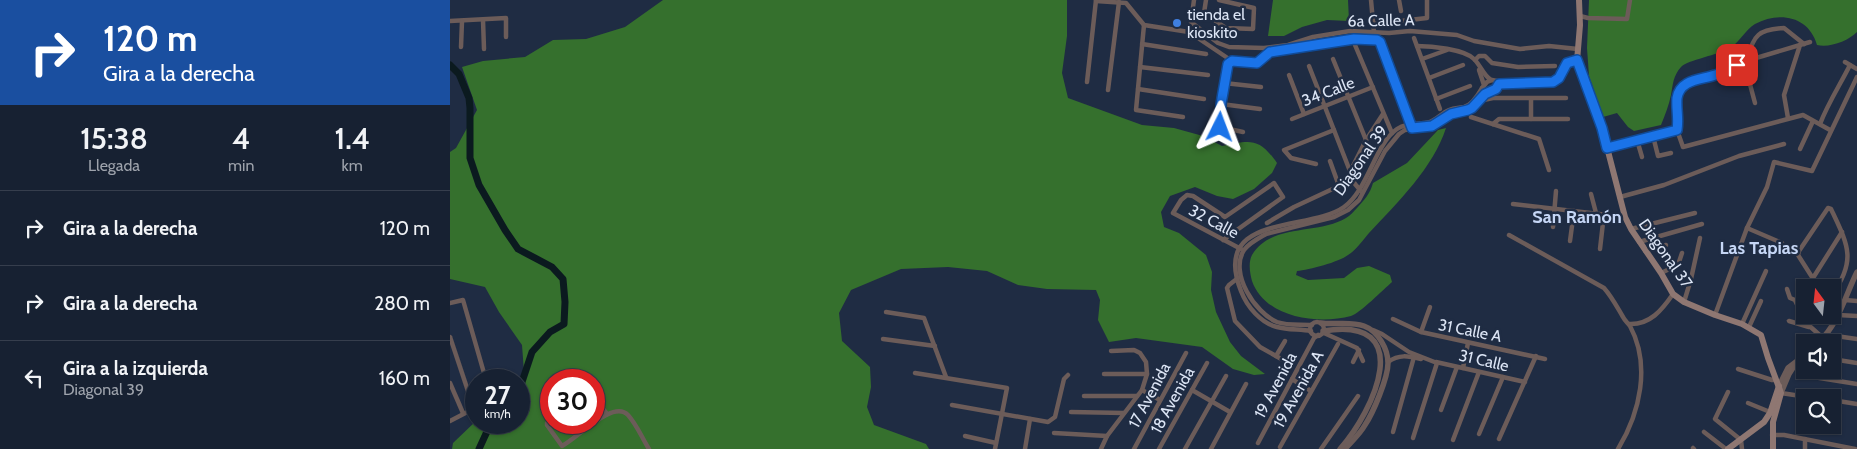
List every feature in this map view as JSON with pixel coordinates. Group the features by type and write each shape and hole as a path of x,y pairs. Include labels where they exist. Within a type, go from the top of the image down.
{"main road":[{"name":"Diagonal 37","path":"1579,0 1580,16 1577,60 1602,128 1625,217 1631,229 1674,294 1684,302 1749,327 1761,336 1779,386"},
{"path":"1773,449 1769,421 1770,412 1779,386"},
{"path":"1727,449 1769,421 1779,386"}],"street":[{"path":"1188,0 1194,2"},
{"path":"1206,0 1204,13 1226,28 1252,30 1254,8 1219,0"},
{"path":"1371,0 1374,33"},
{"path":"1399,0 1401,11"},
{"path":"1374,24 1424,19 1427,17 1426,0"},
{"path":"1580,16 1582,18 1627,19 1630,0"},
{"path":"1087,82 1096,1 1119,1 1126,3 1144,26 1188,32 1232,61 1257,63 1270,52 1354,39 1377,40 1380,42 1412,126"},
{"path":"1108,90 1119,1"},
{"name":"6a Calle A","path":"1194,2 1191,22 1218,43 1229,47 1264,48 1288,44 1313,36 1350,31 1374,33 1410,31 1441,33 1520,49 1549,46 1578,49"},
{"path":"450,21 506,18 506,37"},
{"path":"483,20 484,49"},
{"path":"461,47 462,21"},
{"path":"1144,26 1136,110 1183,117"},
{"path":"1755,103 1745,62 1754,37 1784,28 1802,45"},
{"path":"1414,38 1440,109"},
{"path":"1810,42 1745,62 1721,74 1685,84 1677,97 1677,130 1683,147 1803,115 1830,130"},
{"path":"1142,44 1206,54"},
{"path":"1355,45 1392,133"},
{"path":"1788,118 1784,95 1802,45"},
{"path":"1417,46 1431,46 1467,54 1476,61 1487,78 1497,81 1496,93 1499,98"},
{"path":"1422,58 1448,50"},
{"path":"1555,66 1518,67 1492,63 1485,56 1479,56 1476,61 1483,92 1487,93 1496,88 1551,82 1559,78 1567,63 1577,60"},
{"path":"1334,59 1366,140"},
{"path":"1232,61 1228,64 1224,82 1220,127 1243,132"},
{"path":"1845,62 1857,69"},
{"path":"1429,78 1463,65"},
{"path":"1820,124 1829,102 1850,65"},
{"path":"1309,66 1355,184 1361,191"},
{"path":"1140,67 1208,75"},
{"path":"1289,76 1304,114"},
{"path":"1715,315 1747,228 1767,187 1774,162 1812,171 1857,77"},
{"name":"Diagonal 39","path":"1242,249 1255,234 1264,230 1340,210 1361,191 1394,138 1412,126 1428,122 1450,109 1466,106 1476,98 1483,87 1491,80"},
{"path":"1224,82 1261,87"},
{"path":"1436,99 1470,86"},
{"name":"34 Calle","path":"1292,119 1373,87"},
{"path":"1491,98 1496,88"},
{"path":"1138,89 1204,99"},
{"name":"Diagonal 39","path":"1242,249 1266,234 1342,214 1353,206 1392,133 1402,126 1432,126 1451,114 1468,110 1487,93"},
{"path":"1479,101 1491,98 1566,98"},
{"path":"1530,99 1531,119"},
{"path":"1221,104 1260,109"},
{"path":"1351,170 1366,140 1383,114"},
{"path":"1471,117 1539,139 1549,170"},
{"path":"1493,124 1499,120 1568,119"},
{"path":"1800,148 1813,121"},
{"path":"1316,164 1291,158 1284,150 1334,130"},
{"path":"1607,148 1677,130"},
{"path":"1653,136 1658,156 1671,154"},
{"path":"1637,140 1642,157"},
{"path":"1620,197 1670,182 1738,156 1784,144"},
{"path":"1267,223 1294,207 1339,186 1330,161"},
{"name":"32 Calle","path":"1223,240 1283,197 1274,183 1225,217 1193,196 1187,195 1181,200 1173,213 1223,240 1242,249"},
{"path":"1553,227 1556,191"},
{"path":"1591,194 1596,213"},
{"path":"1512,204 1625,217"},
{"path":"1841,282 1848,267 1845,241 1842,232 1831,209 1826,209 1799,251 1800,259 1813,278 1842,232"},
{"path":"1570,241 1574,211"},
{"path":"1631,229 1695,213"},
{"path":"1600,249 1604,214"},
{"path":"1280,216 1284,224"},
{"path":"1639,242 1702,224"},
{"path":"1747,228 1782,243"},
{"path":"1509,234 1604,288 1629,324 1639,355 1642,381 1630,425 1618,449"},
{"path":"1684,302 1700,238"},
{"path":"1645,251 1666,245"},
{"path":"1242,249 1236,263 1248,305 1254,312 1276,327 1317,334 1328,333 1359,350 1363,361"},
{"path":"1661,273 1678,265 1682,253"},
{"path":"1742,324 1766,272"},
{"path":"1841,309 1857,272"},
{"path":"1239,278 1228,286 1235,320 1260,347 1283,360"},
{"path":"1239,278 1252,301 1267,316 1278,322 1312,325 1317,322 1347,323 1366,327 1375,333 1383,345 1388,362 1387,371 1369,419 1345,449"},
{"path":"1843,279 1849,289"},
{"path":"1787,289 1790,298 1795,300 1802,316 1815,334"},
{"path":"1629,324 1641,323 1656,316 1674,294"},
{"path":"450,303 463,300 483,369"},
{"path":"1845,300 1857,301"},
{"path":"1749,327 1761,301"},
{"path":"1421,332 1430,308"},
{"path":"886,312 924,318 946,377"},
{"path":"1841,315 1857,316"},
{"name":"31 Calle A","path":"1393,319 1421,332 1545,358"},
{"path":"1789,321 1809,327"},
{"path":"1317,334 1324,328 1322,323"},
{"name":"19 Avenida","path":"1258,442 1317,334 1312,325"},
{"name":"31 Calle","path":"1366,327 1382,334 1409,352 1437,362"},
{"path":"1317,334 1348,330 1362,332 1377,345 1381,355 1382,365 1367,410 1360,423 1340,449"},
{"path":"1841,337 1857,339"},
{"path":"450,338 465,380"},
{"path":"883,339 935,346"},
{"path":"1276,356 1286,340"},
{"path":"1463,368 1468,343"},
{"name":"19 Avenida A","path":"1280,447 1338,344"},
{"path":"1100,449 1107,436 1142,390 1147,374 1146,362 1140,353 1134,350 1111,351"},
{"path":"1353,362 1359,350"},
{"name":"17 Avenida","path":"1134,449 1186,353"},
{"name":"31 Calle","path":"1388,362 1394,358 1405,356 1525,382"},
{"path":"1499,439 1536,356"},
{"path":"1392,432 1414,358"},
{"path":"1841,360 1857,363"},
{"path":"1414,438 1437,362"},
{"path":"1779,386 1786,371 1796,362"},
{"name":"18 Avenida","path":"1159,449 1207,363"},
{"path":"1442,410 1457,367"},
{"path":"1738,369 1772,380 1779,386 1796,392"},
{"path":"1453,440 1479,372"},
{"path":"914,373 1007,388 995,449"},
{"path":"1104,374 1147,374"},
{"path":"952,405 1048,422 1053,421 1058,408 1064,378 1068,375"},
{"path":"1185,449 1226,376"},
{"path":"1479,434 1503,377"},
{"path":"1292,379 1311,391"},
{"path":"1826,379 1857,384"},
{"path":"450,383 463,413 450,421"},
{"path":"1211,449 1246,384"},
{"path":"1142,390 1160,400"},
{"path":"1192,390 1230,412"},
{"path":"450,398 453,396 454,391"},
{"path":"1728,392 1715,419 1741,440 1742,449"},
{"path":"1084,396 1137,396"},
{"path":"1321,449 1358,396"},
{"path":"1841,401 1857,404"},
{"path":"1748,403 1770,412"},
{"path":"605,411 607,414 620,410 628,415 649,449"},
{"path":"1071,412 1124,413"},
{"path":"1025,449 1030,419"},
{"path":"1704,432 1727,449"},
{"path":"1054,433 1107,436"},
{"path":"553,434 562,446 579,434"},
{"path":"1772,435 1784,435 1834,447 1855,449"},
{"path":"965,436 996,443"},
{"path":"1805,439 1805,449"}],"green space":[{"path":"663,0 1067,0 1067,36 1062,73 1068,98 1142,125 1174,128 1203,136 1222,146 1240,142 1253,142 1265,149 1277,163 1272,173 1254,189 1233,199 1217,196 1195,187 1170,196 1161,212 1164,227 1179,233 1206,255 1212,272 1211,290 1216,312 1230,342 1241,356 1265,374 1254,375 1233,369 1202,347 1136,338 1109,342 1098,320 1100,300 1096,290 1047,289 1018,285 987,271 948,267 901,269 851,290 839,313 842,341 870,367 871,387 867,407 874,425 926,444 929,449 452,449 453,443 465,432 465,434 530,434 530,369 524,369 522,345 499,312 485,287 450,279 450,152 456,148 477,110 462,67 483,61 525,57 553,40 586,39 625,27"},
{"path":"1273,0 1348,0 1349,21 1327,20 1302,27 1284,36 1268,36"},
{"path":"1589,0 1857,0 1857,32 1838,43 1822,46 1817,45 1813,35 1800,22 1783,17 1764,20 1748,29 1737,43 1730,48 1684,64 1678,70 1675,77 1661,125 1634,131 1628,127 1617,113 1603,117 1589,76 1587,48"},
{"path":"1446,128 1433,157 1424,171 1403,197 1354,250 1344,258 1297,271 1296,275 1308,280 1344,278 1357,268 1369,266 1390,275 1392,282 1360,311 1351,316 1338,319 1323,320 1294,316 1280,311 1268,303 1252,281 1250,271 1252,255 1260,245 1271,238 1283,234 1335,223 1347,217 1367,196 1373,183 1407,163 1438,130"}],"waterway":[{"path":"450,65 459,74 469,98 470,158 479,185 518,249 552,267 563,279 564,324 550,332 532,352 526,369"},
{"path":"479,449 486,434"}],"place":[{"name":"tienda el kioskito","path":"1177,23"}],"district":[{"name":"San Ramón","path":"1577,217"},
{"name":"Las Tapias","path":"1759,248"}],"route":[{"path":"1220,127 1224,82 1228,64 1232,61 1257,63 1270,52 1354,39 1377,40 1380,42 1412,128 1432,126 1451,114 1472,108 1482,96 1496,89 1499,84 1553,82 1559,78 1567,63 1577,60 1602,128 1607,148 1677,130 1677,97 1681,88 1692,81 1721,74 1737,65"}]}
